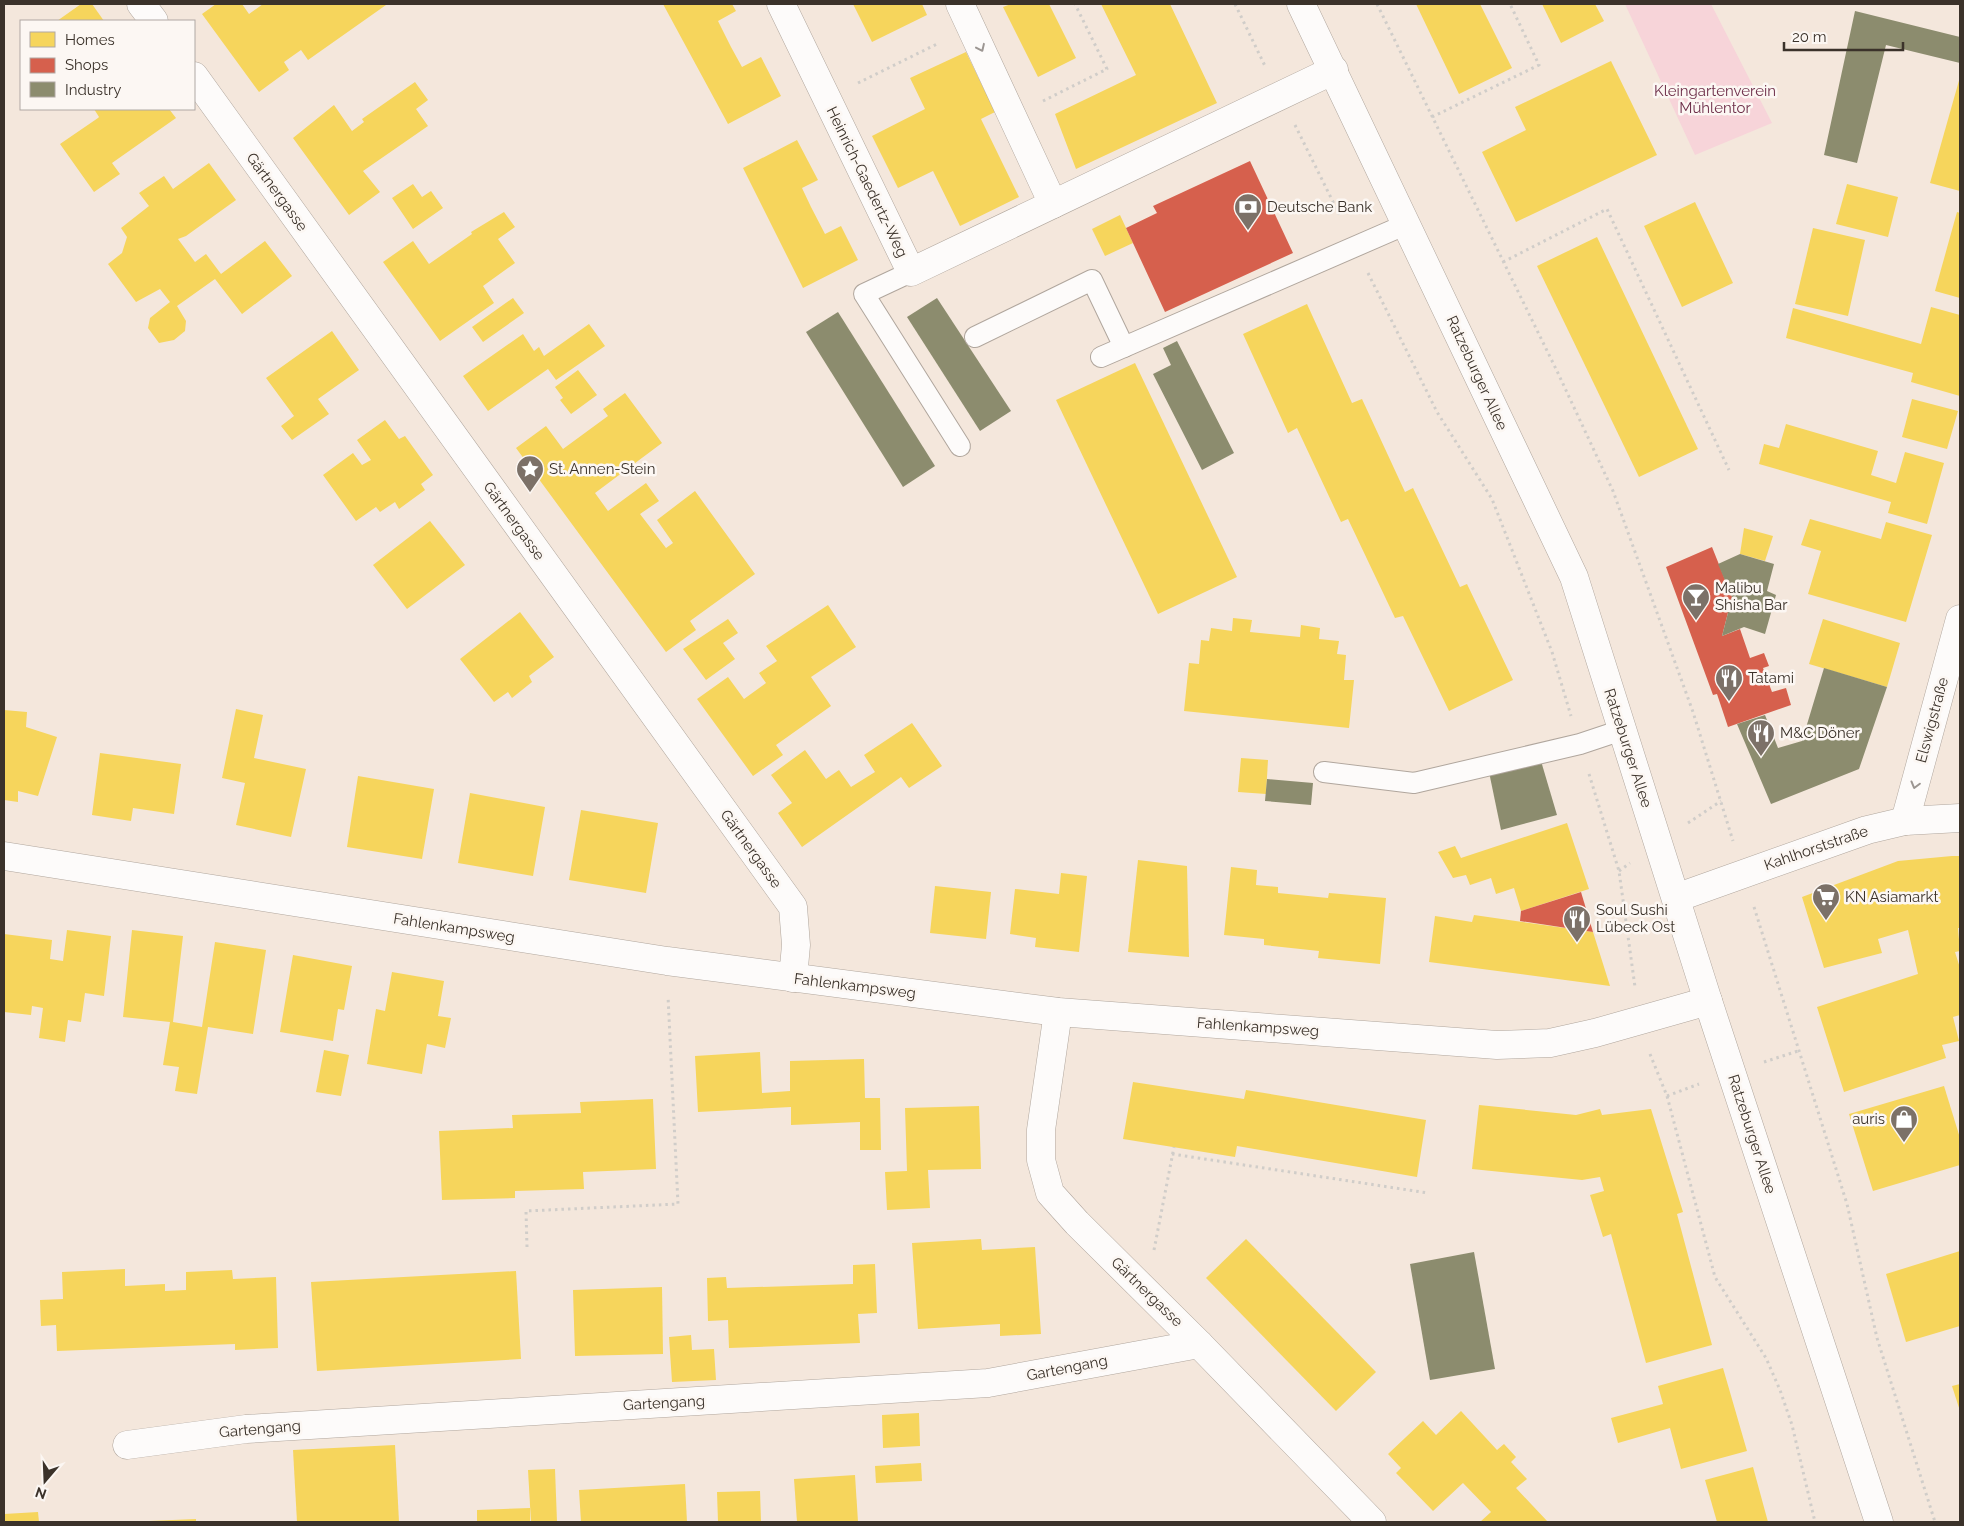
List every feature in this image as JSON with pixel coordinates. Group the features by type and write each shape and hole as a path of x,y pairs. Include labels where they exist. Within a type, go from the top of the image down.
{"street":[{"path":"142,4 153,20"},
{"name":"Heinrich-Gaedertz-Weg","path":"781,4 911,272 1334,70"},
{"name":"Ratzeburger Allee","path":"1301,4 1574,577 1708,1002 1879,1522"},
{"path":"966,15 1053,204"},
{"name":"Gärtnergasse","path":"195,77 792,907 796,944 793,978"},
{"name":"Elswigstraße","path":"1905,821 1960,619"},
{"name":"Kahlhorststraße","path":"1676,898 1867,830 1905,821 1960,818"},
{"name":"Fahlenkampsweg","path":"4,856 667,961 1058,1012 1496,1045 1550,1042 1595,1034 1708,1002"},
{"name":"Gärtnergasse","path":"1058,1012 1042,1130 1041,1160 1050,1193 1077,1224 1199,1344 1372,1522"},
{"name":"Gartengang","path":"127,1445 246,1428 988,1383 1199,1344"}],"lane":[{"path":"1101,357 1407,224"},
{"path":"911,272 864,294 960,446"},
{"path":"975,337 1092,280 1124,347"},
{"path":"1324,772 1414,783 1580,744 1622,730"}],"path":[{"path":"1012,116 1107,70 1075,4"},
{"path":"1377,4 1503,262 1612,492 1693,712 1847,1204 1877,1338 1934,1522"},
{"path":"1432,116 1540,65 1510,4"},
{"path":"827,98 966,15"},
{"path":"1503,262 1607,209 1729,470"},
{"path":"527,1247 526,1211 678,1204 667,961"},
{"path":"1146,1292 1174,1147"},
{"path":"1172,1154 1428,1194"}],"green space":[{"name":"Kleingartenverein Mühlentor","path":"1625,4 1711,4 1772,123 1695,155"}],"building: Homes":[{"path":"81,4 92,4 103,20 58,20"},
{"path":"216,4 242,4 249,14 263,4 386,5 308,60 301,50 284,62 289,70 259,92 202,14"},
{"path":"663,4 732,4 736,11 718,21 731,47 742,67 761,57 781,96 728,124"},
{"path":"853,4 922,4 927,15 872,42"},
{"path":"1011,4 1049,4 1076,58 1038,77 1003,7"},
{"path":"1101,4 1170,4 1217,103 1076,169 1055,114 1136,75"},
{"path":"1416,4 1480,4 1512,68 1459,94"},
{"path":"1542,4 1595,4 1604,21 1561,43"},
{"path":"966,52 995,112 981,119 1019,197 960,226 933,171 898,188 872,136 925,109 910,78"},
{"path":"1611,61 1657,155 1516,222 1482,152 1526,130 1515,107"},
{"path":"1960,77 1960,191 1930,183"},
{"path":"415,82 428,100 416,109 428,126 363,171 380,192 349,215 293,138 334,105 352,131 364,122 362,119"},
{"path":"95,110 170,110 176,118 112,163 120,174 94,192 60,144 99,117"},
{"path":"797,140 818,180 802,188 811,207 825,234 841,226 858,260 803,288 743,168"},
{"path":"209,163 236,200 186,236 178,239 195,262 206,254 221,274 265,241 292,276 242,314 215,279 177,306 186,321 185,331 174,340 159,343 148,328 150,318 170,302 160,289 136,302 108,264 122,253 127,237 121,228 149,206 139,193 164,176 173,189"},
{"path":"413,184 422,197 431,191 443,208 413,229 392,198"},
{"path":"1847,184 1898,197 1888,237 1836,224"},
{"path":"1695,202 1733,283 1682,307 1644,226"},
{"path":"504,212 515,227 498,239 515,263 483,286 494,303 440,341 383,262 413,241 429,264 472,234 471,232"},
{"path":"1957,212 1960,213 1960,298 1935,291"},
{"path":"1120,215 1133,243 1105,256 1092,229"},
{"path":"1813,228 1865,240 1848,316 1795,304"},
{"path":"1597,237 1698,449 1639,477 1537,266"},
{"path":"513,298 524,313 483,342 472,327"},
{"path":"1307,304 1352,403 1362,399 1405,492 1413,488 1460,587 1467,584 1513,680 1449,711 1403,616 1395,618 1348,519 1341,522 1297,428 1288,433 1243,334"},
{"path":"1931,307 1960,315 1960,396 1911,382 1913,373 1786,338 1793,308 1921,344"},
{"path":"589,324 605,346 556,380 548,369 488,411 463,376 523,334 534,351 539,347 544,356"},
{"path":"332,331 359,370 318,399 329,414 292,440 281,426 294,416 266,378"},
{"path":"1135,363 1237,577 1158,614 1056,400"},
{"path":"578,370 597,395 571,414 560,400 563,398 555,387"},
{"path":"625,393 662,443 595,493 608,511 646,483 659,501 640,514 666,548 673,543 657,520 695,491 755,574 690,621 696,630 666,652 516,448 546,426 563,449 608,416 603,409"},
{"path":"1912,399 1958,411 1947,449 1902,437"},
{"path":"385,420 399,439 405,436 433,475 421,484 425,490 399,509 395,502 380,512 376,507 356,521 323,475 353,453 362,465 371,460 357,440"},
{"path":"1786,424 1878,451 1871,475 1896,483 1905,452 1944,463 1927,524 1888,513 1891,502 1759,464 1764,444 1779,448"},
{"path":"1810,519 1881,539 1886,522 1932,535 1906,622 1808,594 1821,551 1801,545"},
{"path":"430,521 465,565 407,609 373,565"},
{"path":"1744,528 1773,536 1765,561 1740,554"},
{"path":"828,605 856,647 811,677 831,706 776,745 783,755 753,776 697,699 728,677 744,699 766,683 759,673 777,661 766,646"},
{"path":"520,612 554,657 529,676 532,682 512,698 508,692 494,702 460,659"},
{"path":"1233,618 1252,620 1250,632 1300,637 1301,625 1320,628 1319,639 1339,641 1337,654 1346,655 1344,680 1354,680 1349,728 1184,711 1189,663 1199,664 1201,640 1209,641 1211,628 1232,631"},
{"path":"728,619 738,633 723,643 735,659 706,680 683,649"},
{"path":"1823,619 1900,643 1887,687 1809,664"},
{"path":"236,709 263,715 254,758 306,769 291,837 236,825 245,783 222,778"},
{"path":"4,710 27,712 26,727 57,737 38,796 18,791 18,802 4,800"},
{"path":"912,723 942,766 909,788 901,777 802,847 778,813 792,803 771,775 805,750 826,779 839,770 851,787 875,772 864,755"},
{"path":"100,753 181,764 174,814 133,808 131,821 92,815"},
{"path":"1241,758 1268,760 1266,794 1238,792"},
{"path":"358,776 434,789 422,859 347,847"},
{"path":"470,793 545,807 533,876 458,863"},
{"path":"581,810 658,823 646,893 569,880"},
{"path":"1567,823 1589,889 1521,911 1514,888 1496,894 1491,878 1470,885 1466,875 1453,878 1438,852 1455,846 1461,858"},
{"path":"1960,856 1960,928 1958,928 1960,951 1955,952 1960,968 1960,1015 1953,1017 1959,1041 1942,1045 1946,1058 1844,1092 1817,1007 1918,974 1908,930 1878,939 1882,953 1824,968 1802,897 1898,861"},
{"path":"1138,860 1187,866 1189,957 1128,952"},
{"path":"1231,867 1257,870 1256,885 1278,887 1278,893 1328,898 1329,893 1386,898 1380,964 1318,958 1319,951 1264,945 1264,939 1224,935"},
{"path":"1061,873 1087,876 1079,952 1035,947 1036,938 1010,934 1015,889 1059,894"},
{"path":"935,886 991,892 986,939 930,933"},
{"path":"1474,915 1593,932 1610,986 1429,962 1435,916 1472,922"},
{"path":"67,930 111,936 104,996 85,993 81,1022 68,1020 65,1042 39,1038 43,1008 32,1006 31,1015 4,1012 4,934 52,940 50,959 63,961"},
{"path":"132,930 183,936 173,1022 202,1027 215,942 266,950 253,1034 208,1027 197,1094 175,1091 179,1067 163,1065 170,1022 123,1017"},
{"path":"293,955 352,966 344,1010 338,1009 333,1041 280,1032"},
{"path":"392,972 444,981 438,1016 451,1018 445,1048 427,1044 422,1074 367,1064 376,1009 385,1011"},
{"path":"324,1050 349,1055 341,1096 316,1092"},
{"path":"760,1052 762,1093 790,1091 790,1061 864,1059 865,1098 880,1098 881,1150 860,1150 860,1122 791,1125 791,1107 698,1112 695,1056"},
{"path":"1133,1082 1244,1099 1246,1090 1426,1120 1417,1177 1237,1146 1235,1157 1123,1139"},
{"path":"1944,1086 1960,1138 1960,1165 1873,1191 1849,1114"},
{"path":"653,1099 656,1169 583,1172 584,1189 515,1191 515,1198 442,1200 439,1131 513,1128 512,1115 581,1113 580,1102"},
{"path":"1479,1105 1576,1115 1600,1109 1602,1115 1651,1109 1683,1212 1677,1214 1712,1345 1646,1363 1611,1234 1603,1237 1590,1195 1604,1191 1600,1177 1582,1180 1472,1169"},
{"path":"979,1106 981,1169 928,1170 930,1208 887,1210 885,1172 907,1171 905,1108"},
{"path":"981,1239 982,1250 1035,1247 1041,1334 1000,1336 1000,1324 918,1329 912,1243"},
{"path":"1246,1239 1376,1372 1336,1411 1206,1278"},
{"path":"1960,1251 1960,1326 1906,1342 1886,1274"},
{"path":"875,1264 877,1313 858,1314 860,1343 729,1348 728,1320 708,1321 707,1278 726,1277 727,1288 853,1284 853,1265"},
{"path":"125,1269 125,1286 165,1284 165,1291 186,1290 186,1272 232,1270 233,1279 276,1277 278,1348 235,1350 235,1344 57,1351 56,1325 41,1326 40,1300 63,1299 62,1272"},
{"path":"516,1271 521,1359 317,1371 311,1282"},
{"path":"662,1287 663,1354 575,1356 573,1290"},
{"path":"691,1335 692,1350 714,1349 716,1380 672,1382 669,1337"},
{"path":"1723,1368 1747,1451 1681,1469 1670,1428 1618,1443 1611,1418 1663,1404 1658,1386"},
{"path":"1960,1384 1960,1411 1952,1386"},
{"path":"1461,1411 1497,1450 1504,1444 1516,1457 1511,1462 1527,1479 1516,1488 1548,1522 1480,1522 1491,1512 1463,1483 1433,1511 1396,1473 1401,1468 1388,1454 1423,1421 1436,1435"},
{"path":"919,1413 920,1446 883,1448 882,1415"},
{"path":"395,1445 399,1522 297,1522 293,1450"},
{"path":"921,1463 922,1481 876,1483 875,1466"},
{"path":"1753,1467 1768,1522 1717,1522 1705,1480"},
{"path":"555,1469 557,1522 531,1522 528,1470"},
{"path":"855,1475 858,1522 797,1522 794,1479"},
{"path":"685,1484 687,1522 581,1522 579,1490"},
{"path":"760,1491 761,1522 718,1522 717,1492"},
{"path":"530,1508 530,1522 477,1522 477,1510"},
{"path":"38,1512 39,1522 4,1522 4,1514"},
{"path":"196,1519 196,1522 149,1522 149,1521"}],"building: Shops":[{"path":"1250,161 1293,253 1165,312 1126,228 1157,213 1153,206"},
{"path":"1712,547 1732,597 1722,636 1740,629 1750,658 1764,653 1769,666 1763,668 1772,692 1786,688 1791,705 1728,727 1717,694 1713,695 1666,567"},
{"path":"1581,892 1593,932 1520,921 1521,911"}],"building: Industry":[{"path":"1855,11 1960,37 1960,63 1886,45 1857,163 1824,155"},
{"path":"937,298 1011,411 980,431 907,317"},
{"path":"838,312 935,466 903,487 806,332"},
{"path":"1177,341 1234,453 1202,470 1153,374 1171,365 1163,348"},
{"path":"1740,554 1774,564 1767,591 1776,595 1765,634 1744,627 1722,636 1732,597 1718,564"},
{"path":"1824,668 1887,687 1859,769 1771,804 1737,724 1765,715 1778,748 1802,741"},
{"path":"1541,761 1557,815 1501,830 1489,772"},
{"path":"1267,779 1313,783 1311,805 1265,801"},
{"path":"1474,1252 1495,1369 1430,1380 1410,1264"}],"place":[{"name":"Deutsche Bank","path":"1248,231"},
{"name":"St. Annen-Stein","path":"530,493"},
{"name":"Malibu Shisha Bar","path":"1696,621"},
{"name":"Tatami","path":"1729,702"},
{"name":"M&C Döner","path":"1761,757"},
{"name":"KN Asiamarkt","path":"1826,921"},
{"name":"Soul Sushi Lübeck Ost","path":"1577,943"},
{"name":"auris","path":"1904,1143"}]}
